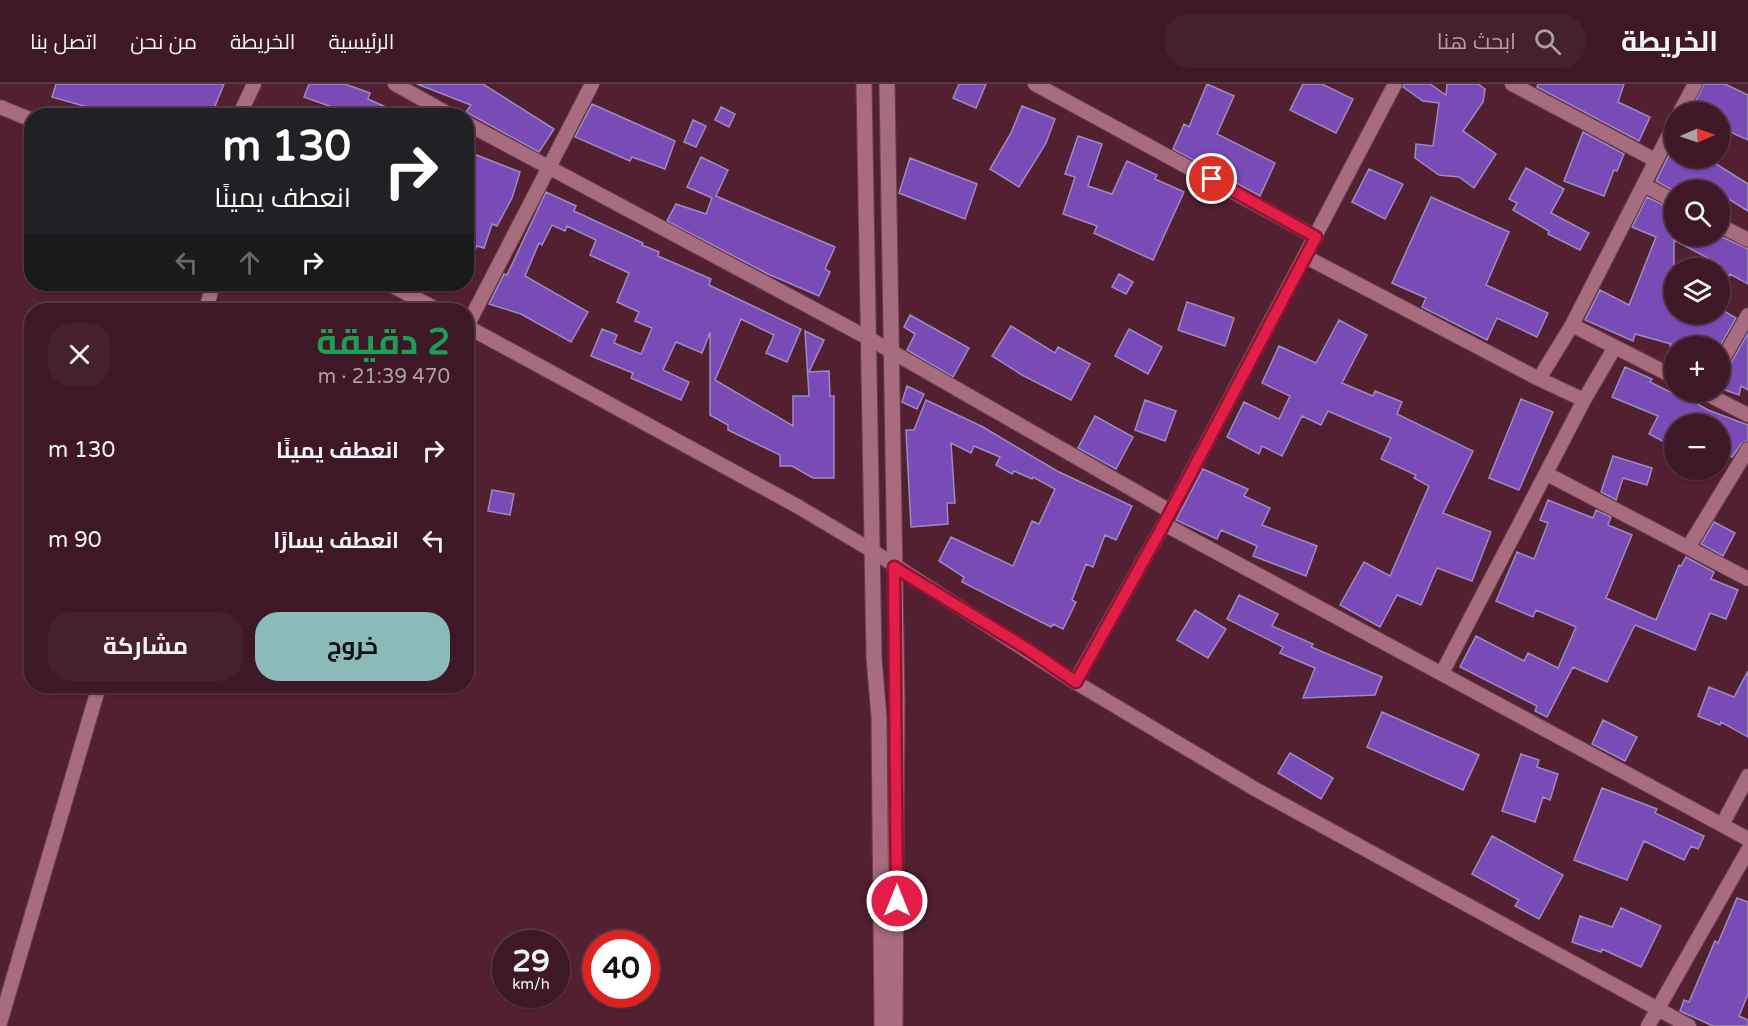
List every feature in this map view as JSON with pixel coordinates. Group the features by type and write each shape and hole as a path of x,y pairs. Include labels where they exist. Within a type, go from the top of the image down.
{"street":[{"path":"243,108 254,84"},
{"path":"395,84 438,108"},
{"path":"474,313 550,170 592,84"},
{"path":"864,84 874,658 879,717 882,1026"},
{"path":"887,84 897,735 895,1026"},
{"path":"1035,84 1316,237"},
{"path":"1076,682 1306,257 1395,84"},
{"path":"1512,84 1655,160"},
{"path":"1685,102 1695,84"},
{"path":"0,108 24,117"},
{"path":"474,127 868,338 1167,517 1442,674 1748,839"},
{"path":"1539,379 1572,325 1664,143"},
{"path":"1644,185 1664,196"},
{"path":"1730,231 1748,240"},
{"path":"1306,257 1539,379 1584,400"},
{"path":"402,291 425,303"},
{"path":"1730,347 1748,315"},
{"path":"1572,325 1664,372"},
{"path":"474,330 718,461 872,550 894,567 1029,650 1076,682 1255,789 1689,1026"},
{"path":"1442,674 1584,400 1615,347"},
{"path":"1723,402 1748,415"},
{"path":"1689,546 1748,449"},
{"path":"1547,474 1689,546 1748,579"},
{"path":"12,1026 0,1022 97,693"},
{"path":"1722,825 1748,776"},
{"path":"1648,1026 1748,850"}],"building":[{"path":"56,84 224,84 214,108 91,108 52,97"},
{"path":"309,84 345,84 370,93 368,99 388,108 335,108 304,97"},
{"path":"417,84 483,84 554,129 539,152 474,116 474,108 469,108 471,105"},
{"path":"959,84 986,84 976,108 953,98"},
{"path":"1207,84 1234,96 1217,134 1275,163 1260,196 1173,149 1184,124 1189,127"},
{"path":"1303,84 1322,84 1353,99 1336,133 1290,110"},
{"path":"1404,84 1430,84 1446,95 1447,84 1478,84 1485,89 1483,102 1463,131 1496,154 1474,188 1459,177 1439,175 1415,158 1416,144 1433,146 1439,103 1423,101 1403,87"},
{"path":"1538,84 1624,84 1618,102 1650,117 1639,141 1537,87"},
{"path":"1704,84 1725,84 1748,95 1748,140 1730,132 1730,102 1695,102"},
{"path":"592,104 675,141 665,169 632,157 630,161 575,137"},
{"path":"1022,106 1055,119 1046,143 1019,187 990,169 1011,133"},
{"path":"721,107 735,114 729,127 715,120"},
{"path":"693,120 706,126 696,147 684,142"},
{"path":"1583,132 1624,154 1617,171 1614,170 1604,196 1564,181"},
{"path":"1078,136 1102,144 1088,186 1112,194 1127,161 1157,175 1155,179 1184,192 1153,260 1094,233 1097,226 1063,214 1075,177 1065,174"},
{"path":"474,154 520,172 512,198 497,226 492,224 484,248 477,246 474,252"},
{"path":"701,157 728,170 716,196 835,247 825,269 830,272 819,296 768,274 667,221 676,204 706,214 712,198 687,187"},
{"path":"910,158 977,184 965,219 899,193"},
{"path":"1664,165 1664,168 1723,168 1748,184 1748,211 1730,200 1730,180 1664,180 1664,185 1656,181"},
{"path":"1526,168 1564,189 1551,213 1589,233 1580,250 1548,234 1549,231 1513,210 1517,203 1509,199"},
{"path":"1369,169 1403,184 1385,219 1352,202"},
{"path":"546,192 576,206 574,211 659,252 658,256 711,279 709,285 801,329 787,362 766,353 774,335 741,319 715,380 793,426 793,396 809,396 805,331 824,340 809,372 829,371 830,396 834,396 834,478 813,478 792,466 780,466 780,455 728,430 728,425 710,415 710,332 702,353 676,342 663,370 689,382 681,400 631,378 633,373 591,356 602,329 617,335 614,343 641,354 652,328 635,321 639,312 617,302 629,273 590,255 596,240 567,226 565,231 552,225 542,245 539,243 525,276 588,312 571,342 521,314 489,304 504,274 507,275"},
{"path":"1431,197 1509,232 1486,285 1548,313 1537,337 1497,318 1487,340 1422,307 1426,298 1392,283"},
{"path":"1647,197 1664,205 1664,246 1674,246 1674,258 1664,258 1664,324 1730,324 1730,314 1736,318 1726,336 1664,336 1664,342 1635,334 1633,341 1585,320 1600,290 1629,305 1656,237 1632,227"},
{"path":"1730,241 1748,249 1748,284 1730,274 1730,258 1708,258 1685,246 1730,246"},
{"path":"1119,274 1133,282 1126,294 1112,287"},
{"path":"1187,302 1234,318 1225,346 1178,330"},
{"path":"910,315 969,348 953,377 907,350 915,334 904,327"},
{"path":"1339,320 1367,335 1342,383 1373,396 1375,391 1402,402 1397,414 1473,451 1443,513 1491,532 1472,581 1437,568 1421,605 1397,595 1380,627 1340,605 1364,562 1390,576 1429,486 1414,478 1416,475 1381,459 1391,438 1328,411 1321,425 1302,416 1282,456 1262,446 1259,454 1227,437 1244,402 1279,419 1290,396 1262,383 1279,346 1316,363"},
{"path":"1011,326 1055,353 1058,347 1090,364 1071,400 1022,375 992,356"},
{"path":"1129,329 1162,347 1148,374 1115,356"},
{"path":"1748,333 1748,390 1741,386 1739,395 1730,392 1730,365"},
{"path":"1625,367 1652,379 1650,382 1664,389 1664,402 1694,402 1719,414 1664,414 1664,442 1649,434 1658,416 1612,397"},
{"path":"907,386 924,394 917,409 902,402"},
{"path":"1521,399 1553,412 1519,490 1489,478"},
{"path":"926,400 983,427 1057,471 1132,506 1116,540 1105,535 1093,567 1086,564 1072,600 1076,602 1063,629 1053,624 1051,627 962,582 964,577 939,561 951,537 1013,566 1032,521 1039,524 1055,489 1033,477 1032,479 1014,471 1012,474 996,465 1000,457 974,446 971,453 951,443 955,503 947,503 948,524 911,527 906,430 914,430"},
{"path":"1145,400 1176,411 1165,441 1135,430"},
{"path":"1095,416 1133,437 1116,469 1078,448"},
{"path":"1730,418 1748,425 1748,440 1741,444 1732,457 1730,456"},
{"path":"1613,456 1652,468 1647,485 1623,478 1616,500 1601,492"},
{"path":"1203,469 1248,489 1244,496 1270,508 1262,525 1317,546 1306,576 1253,556 1257,546 1221,530 1217,539 1176,520"},
{"path":"492,490 514,494 510,515 488,511"},
{"path":"1548,500 1593,518 1596,510 1611,517 1608,525 1632,535 1606,598 1656,620 1679,565 1681,566 1686,557 1714,572 1711,579 1738,590 1726,619 1710,613 1695,650 1635,625 1607,682 1573,667 1547,717 1535,711 1537,706 1460,667 1476,636 1524,661 1528,653 1558,668 1576,627 1536,610 1533,617 1496,601 1517,552 1534,559 1548,523 1540,520"},
{"path":"1714,522 1735,533 1723,556 1701,544"},
{"path":"1239,595 1278,614 1272,626 1313,644 1311,647 1382,677 1375,695 1303,698 1315,668 1280,653 1283,647 1227,619"},
{"path":"1195,610 1226,629 1208,658 1177,640"},
{"path":"1748,671 1748,737 1721,722 1720,725 1698,716 1709,687 1734,697"},
{"path":"1382,712 1479,755 1463,790 1367,747"},
{"path":"1603,720 1637,737 1625,761 1592,744"},
{"path":"1290,753 1333,778 1321,799 1278,773"},
{"path":"1521,754 1539,760 1537,767 1558,774 1550,800 1543,797 1535,822 1502,811"},
{"path":"1602,788 1657,809 1655,813 1704,836 1698,849 1691,846 1684,860 1644,841 1627,880 1574,860"},
{"path":"1492,836 1563,875 1539,919 1515,906 1519,900 1472,874"},
{"path":"1737,898 1748,902 1748,994 1739,1016 1748,1020 1748,1026 1713,1026 1680,1011 1684,1000 1689,1002 1715,941 1718,943"},
{"path":"1621,908 1661,926 1641,967 1602,949 1601,952 1572,942 1580,916 1612,927"}],"route":[{"path":"897,901 897,700 894,567 1029,650 1076,682 1164,524 1316,237 1212,179"}]}
